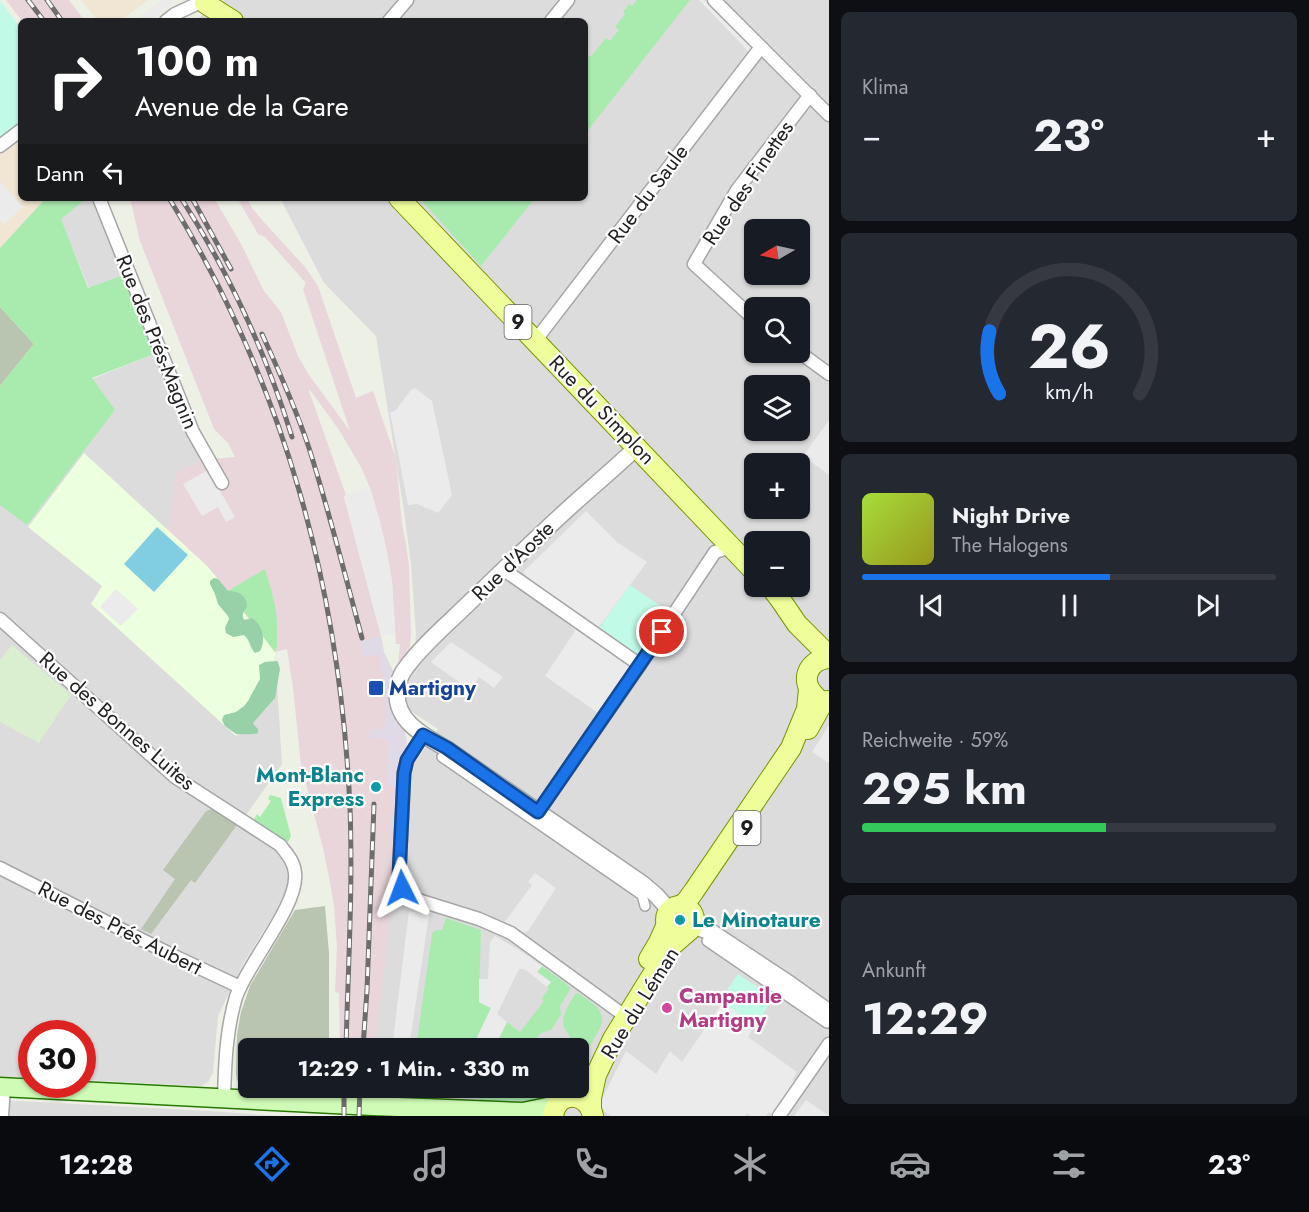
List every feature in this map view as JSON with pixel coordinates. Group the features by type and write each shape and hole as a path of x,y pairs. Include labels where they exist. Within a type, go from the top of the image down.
{"main road":[{"path":"231,0 240,18"},
{"path":"204,1 229,18"},
{"name":"Rue du Simplon","path":"404,201 744,560"},
{"name":"9","path":"778,597 797,624 829,657 816,662 809,680"},
{"name":"9","path":"797,624 808,661 809,680 817,697 828,700"},
{"name":"Rue du Léman","path":"593,1113 591,1098 596,1075 613,1040 669,948 686,902 791,748 807,709 809,680"},
{"name":"Rue du Léman","path":"589,1060 659,942 681,919 694,910 790,765 814,717 822,704 828,700"},
{"path":"2,1087 519,1114 567,1098"},
{"name":"9","path":"567,1098 582,1099 593,1113"}],"street":[{"path":"170,18 181,0"},
{"path":"391,18 406,0"},
{"path":"553,18 568,0"},
{"path":"714,0 829,115"},
{"path":"170,18 204,1"},
{"name":"Rue du Saule","path":"535,341 761,47"},
{"name":"Rue des Finettes","path":"744,310 694,264 738,190 810,95"},
{"path":"0,146 18,132"},
{"name":"Rue des Prés-Magnin","path":"100,201 193,432 222,483"},
{"path":"810,360 829,374"},
{"name":"Rue d'Aoste","path":"423,735 408,723 399,708 397,693 399,682 411,660 637,447"},
{"path":"538,812 715,552 725,549 735,550"},
{"path":"504,570 640,665"},
{"name":"Rue des Bonnes Luites","path":"0,620 175,777 280,845 291,859 295,874 294,887 286,907 240,987 228,1030 224,1098"},
{"path":"618,1011 511,933 479,919 418,900 402,888 399,876 404,773 407,760 423,735 447,748 643,884 681,919 713,933 790,984 828,1018"},
{"path":"442,757 642,895 645,906"},
{"name":"Rue des Prés Aubert","path":"0,868 240,987"},
{"path":"707,941 828,1018"},
{"path":"779,1116 829,1044"},
{"path":"2,1087 2,1116"}],"shaded area":[{"path":"6,0 69,0 83,18 20,18"},
{"path":"81,0 148,0 124,18 96,18"},
{"path":"162,0 173,0 171,5 154,18 139,18"},
{"path":"224,0 829,0 829,1116 366,1116 366,1098 589,1098 589,1038 373,1038 392,895 398,889 409,774 438,729 412,712 403,698 406,682 412,675 416,634 411,564 376,336 324,283 282,201 588,201 588,18 198,18"},
{"path":"699,0 704,0 752,49 749,52"},
{"path":"0,1 18,24 18,123 0,137"},
{"path":"18,137 18,201 43,201 0,248 0,150"},
{"path":"0,181 23,207 4,224 0,219"},
{"path":"83,201 95,201 126,274 89,288 60,219"},
{"path":"131,201 216,201 241,244 264,291 281,312 298,356 309,375 350,431 303,289 306,283 265,237 258,234 239,201 248,201 263,221 305,267 318,286 356,398 373,391 396,459 402,524 409,566 411,636 395,793 391,910 376,1038 340,1038 339,993 335,992 337,946 334,907 323,848 301,765 287,649 275,652 208,567 168,530 176,473 203,460 235,457 228,443 214,429 140,241","holes":["310,390 339,430 362,469 370,488 383,535 392,581 396,644 400,644 391,740 381,636 344,497 346,495"]},
{"path":"0,307 34,344 0,386"},
{"path":"157,353 203,460 168,530 275,652 282,764 239,825 272,846 286,860 290,877 282,902 244,962 218,1016 213,1073 208,1082 201,1086 96,1081 96,1020 18,1020 18,1077 0,1076 0,505 28,525 92,379"},
{"path":"415,388 432,401 452,495 438,513 417,504 408,505 390,412 395,411"},
{"path":"829,420 829,475 810,461 810,453 805,453"},
{"path":"84,453 208,567 275,652 273,698 236,736 91,604 102,586 28,527"},
{"path":"208,470 235,517 226,522 218,507 202,516 183,484"},
{"path":"370,487 387,551 392,581 395,634 381,636 344,496"},
{"path":"586,511 617,542 647,562 599,627 637,655 598,713 545,676 575,631 523,572"},
{"path":"157,527 188,555 154,592 124,564"},
{"path":"214,578 218,579 228,591 239,593 244,597 247,607 243,615 244,620 252,618 259,625 262,633 263,642 260,651 255,653 244,635 233,637 226,633 225,628 229,619 218,604 210,584"},
{"path":"630,585 666,610 637,655 599,628"},
{"path":"116,589 138,609 121,626 100,607"},
{"path":"381,636 384,652 394,673 392,711 405,733 407,742 403,756 398,759 396,786 388,786 387,739 370,739 370,729 385,727 387,718 383,685 385,684 379,655 363,656 360,641"},
{"path":"451,642 503,677 494,688 479,677 470,690 431,662"},
{"path":"12,645 71,695 39,743 0,722 0,660"},
{"path":"277,661 280,669 275,698 253,723 258,733 236,734 225,726 222,720 224,715 236,712 248,701 260,679 259,665"},
{"path":"829,725 829,763 812,752"},
{"path":"212,809 237,825 195,883 191,880 151,934 141,929 175,879 163,870 206,811"},
{"path":"535,873 556,888 528,931 523,933 504,923 532,885 528,882"},
{"path":"325,906 329,953 329,1038 238,1038 238,1081 236,1073 237,1035 241,1012 250,986 295,910"},
{"path":"409,911 429,915 411,1038 393,1038"},
{"path":"495,936 519,950 542,966 537,972 551,982 547,987 527,971 519,969 497,1014 507,1022 499,1038 477,1038 491,1008 479,1002 479,979 488,979 490,942"},
{"path":"738,974 774,998 755,1025 720,1000"},
{"path":"723,1002 755,1025 748,1037 797,1072 792,1080 795,1082 772,1114 769,1112 766,1116 751,1116 747,1113 745,1116 611,1116 604,1111 600,1103 626,1051 656,1074 670,1051 682,1062"},
{"path":"0,1100 209,1111 281,1116 0,1116"},
{"path":"806,1100 829,1116 794,1116"}],"green space":[{"path":"637,0 690,0 588,130 588,57 606,38 610,41 619,30 615,27 625,14 623,12 629,4 632,6"},
{"path":"43,201 83,201 61,219 88,288 126,274 157,353 92,378 115,410 27,525 0,505 0,386 34,344 0,307 0,248"},
{"path":"422,201 533,201 481,266"},
{"path":"265,569 277,616 275,652 228,591"},
{"path":"270,795 281,798 291,836 288,842 253,821 257,814 260,817 271,801 268,799"},
{"path":"446,918 481,930 479,1002 491,1008 477,1038 417,1038 432,934 436,930 442,930"},
{"path":"542,966 570,987 560,1006 561,1015 551,1030 537,1038 499,1038 507,1022 520,1032 544,1001 541,999 549,989 547,987 551,982 537,972"},
{"path":"578,993 592,1003 602,1016 600,1028 589,1048 589,1038 570,1038 564,1026 567,1007"},
{"path":"479,1098 549,1098 543,1101 479,1100"}],"pier":[{"path":"339,1098 365,1098 364,1116 339,1116"}],"railway":[{"path":"28,0 42,18"},
{"path":"47,0 60,18"},
{"path":"171,201 210,269 245,342 275,416 299,491 319,568 334,646 344,726 350,808 351,898 346,1038"},
{"path":"183,201 215,254 244,313 270,374 292,437"},
{"path":"194,201 231,269"},
{"path":"262,334 309,448 362,638"},
{"path":"364,1038 374,804"},
{"path":"344,1098 344,1116"},
{"path":"359,1116 360,1098"}],"place":[{"name":"Martigny","path":"376,688"},
{"name":"Mont-Blanc Express","path":"376,787"},
{"name":"Le Minotaure","path":"680,920"},
{"name":"Campanile Martigny","path":"667,1008"}],"route":[{"path":"402,888 399,876 404,773 407,760 423,735 447,748 538,812 662,632"}]}
